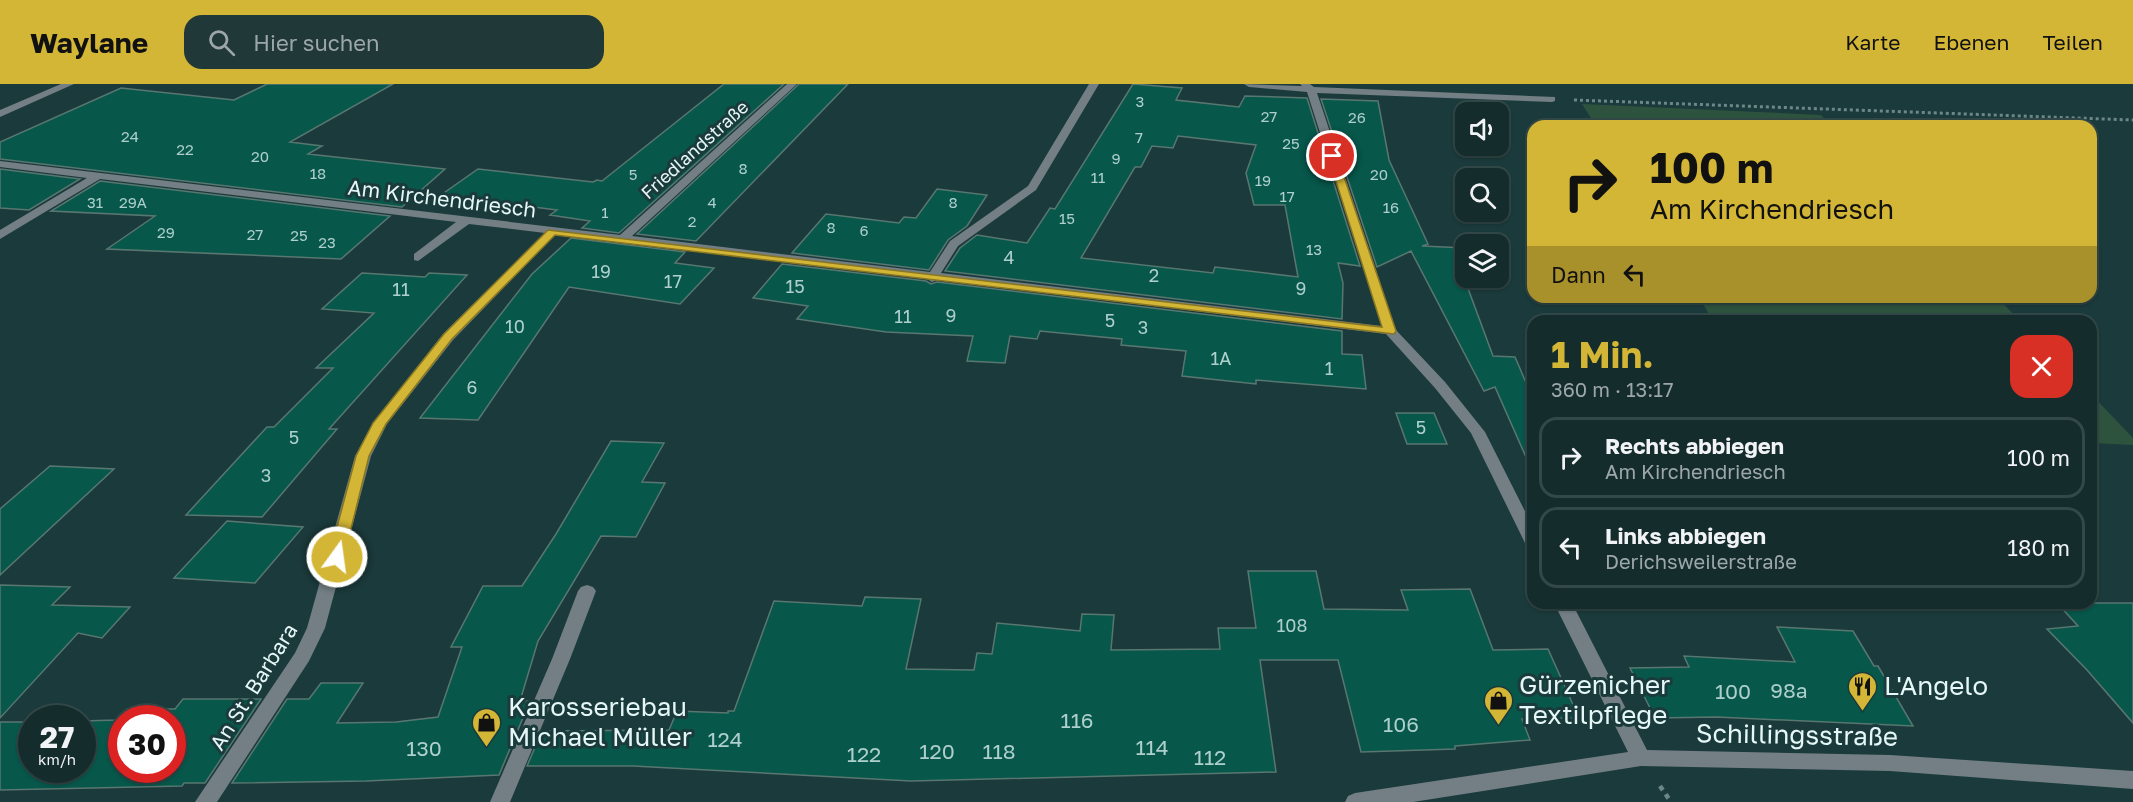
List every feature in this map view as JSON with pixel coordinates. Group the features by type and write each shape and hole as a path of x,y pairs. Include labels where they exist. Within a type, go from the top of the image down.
{"street":[{"path":"0,114 69,84"},
{"name":"Friedlandstraße","path":"621,240 792,84"},
{"path":"932,278 954,244 1032,188 1094,84"},
{"path":"1249,84 1552,99"},
{"path":"1308,87 1390,331 1440,385 1478,432 1527,531"},
{"name":"Am Kirchendriesch","path":"0,164 932,278 1390,331"},
{"path":"0,235 98,176"},
{"path":"418,257 465,221"},
{"name":"An St. Barbara","path":"205,802 303,656 316,628 363,456 380,423 448,337 552,232"},
{"path":"500,802 561,659 587,591"},
{"path":"1566,609 1641,758"},
{"name":"Schillingsstraße","path":"1355,802 1641,758 1890,763 2133,780"}],"path":[{"path":"1552,99 2133,120"},
{"path":"1666,794 1671,802"}],"green space":[{"path":"1582,104 1821,115 1826,120 1592,120"},
{"path":"1702,303 2003,303 2014,315 1710,315"},
{"path":"2097,400 2133,438 2133,445 2097,443"}],"building":[{"path":"267,84 393,84 290,142 322,146 308,154 445,169 402,207 0,159 0,142 121,88 234,100"},
{"path":"724,84 784,84 619,233 582,228 590,221 550,215 557,210 441,195 478,169 593,182 602,181"},
{"path":"799,84 848,84 696,241 637,234"},
{"path":"1133,84 1182,88 1176,100 1239,107 1245,96 1307,98 1360,266 1338,263 1343,283 1342,319 945,271 960,248 977,235 1027,243 1050,208 1055,209","holes":["1178,136 1256,145 1246,173 1254,205 1285,205 1298,277 1215,267 1213,273 1081,258 1135,167 1141,167 1152,146 1173,148"]},
{"path":"1321,99 1378,101 1389,160 1428,244 1422,246 1455,248 1455,288 1468,288 1493,356 1515,357 1527,385 1527,459 1495,387 1484,391 1411,251 1377,267"},
{"path":"0,169 80,179 29,210 0,208"},
{"path":"100,181 390,216 341,259 107,249 155,216 51,211"},
{"path":"937,189 987,195 967,226 948,240 929,270 792,253 826,214 899,223 904,217 916,218"},
{"path":"571,238 685,252 675,263 714,268 680,304 569,287 478,420 420,418 532,274"},
{"path":"782,264 926,281 931,284 937,282 1342,331 1342,354 1362,355 1366,389 1256,380 1256,384 1182,376 1186,351 1121,345 1122,339 1040,331 1037,339 1010,336 1005,363 967,361 973,336 886,332 797,319 808,306 753,298"},
{"path":"362,273 425,277 429,273 467,275 329,429 337,429 262,517 186,515 267,427 274,427 333,368 316,368 374,313 322,309"},
{"path":"1396,413 1434,413 1447,444 1407,444"},
{"path":"611,441 664,443 642,482 665,483 636,537 601,536 538,641 520,701 530,701 499,775 366,781 232,783 287,699 309,699 321,683 363,683 337,723 396,722 438,717 462,647 451,647 483,586 522,586"},
{"path":"50,466 114,469 0,575 0,509"},
{"path":"227,521 303,527 255,583 174,578"},
{"path":"1248,571 1316,571 1324,609 1408,610 1401,590 1470,589 1493,650 1548,649 1579,718 1522,719 1530,740 1455,746 1455,749 1361,752 1338,660 1260,660 1276,772 911,781 633,766 527,766 542,731 669,730 677,711 728,713 728,711 734,711 774,601 862,606 865,597 921,599 906,669 974,670 977,653 992,654 997,623 1080,631 1082,614 1114,615 1111,650 1220,649 1218,628 1256,628"},
{"path":"0,585 70,587 52,605 130,607 102,638 78,633 0,718"},
{"path":"2097,603 2133,603 2133,723 2087,670 2047,629 2078,626 2062,609 2097,609"},
{"path":"1777,627 1853,631 1874,666 1878,666 1913,726 1717,717 1655,718 1630,668 1689,667 1684,656 1795,662"},
{"path":"183,699 261,699 205,783 186,783 186,705 178,705"},
{"path":"108,720 108,783 184,783 182,786 0,790 0,722 18,722 18,783 96,783 96,721"}],"place":[{"name":"L'Angelo","path":"1863,712"},
{"name":"Gürzenicher Textilpflege","path":"1498,726"},
{"name":"Karosseriebau Michael Müller","path":"487,748"}],"route":[{"path":"337,557 363,456 380,423 448,337 552,232 1390,331 1332,156"}]}
